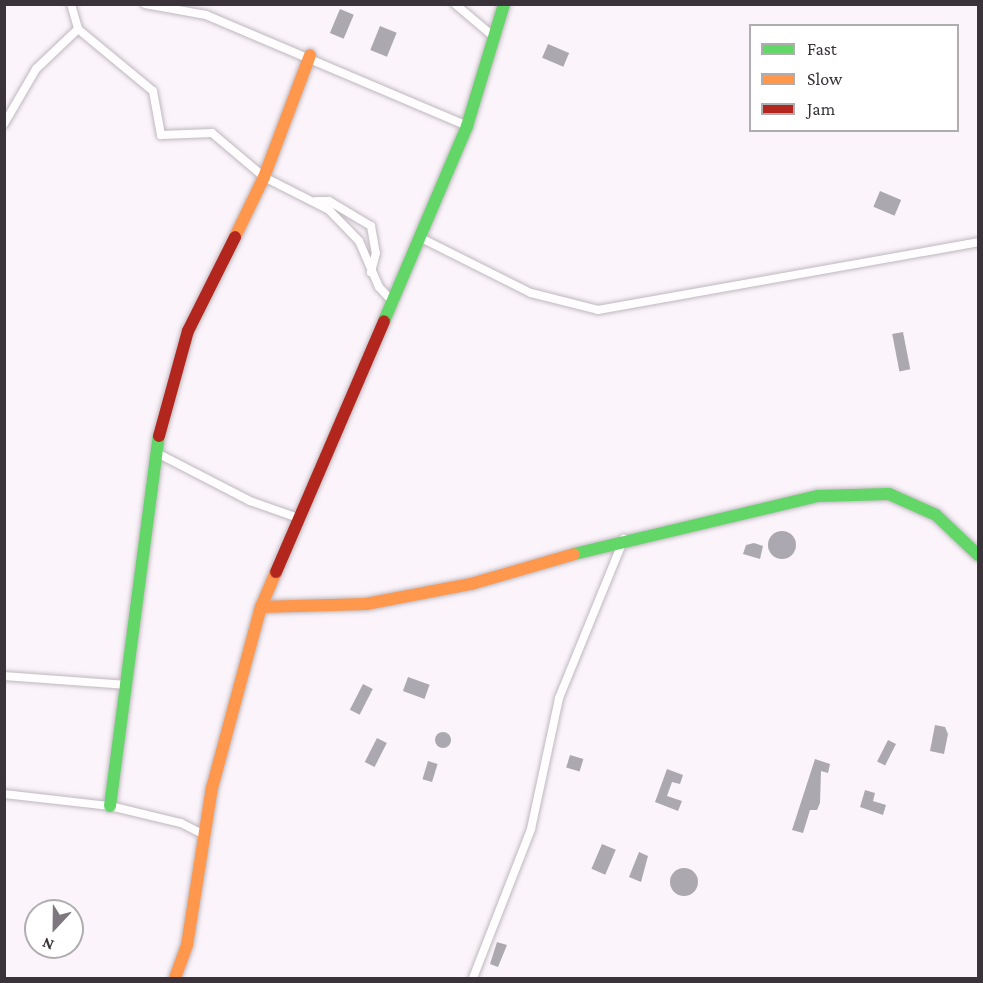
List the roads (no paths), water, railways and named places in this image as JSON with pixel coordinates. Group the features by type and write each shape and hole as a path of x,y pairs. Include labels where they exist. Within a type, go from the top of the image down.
{"street":[{"path":"71,4 78,29 153,92 161,135 212,133 264,177 316,201 359,241 371,272 392,300"},
{"path":"145,4 206,15 310,55 467,126"},
{"path":"455,4 494,37"},
{"path":"175,978 187,945 212,788 261,606 302,519 467,126 504,4"},
{"path":"4,124 36,69 78,29"},
{"path":"110,806 157,453 188,331 264,177 310,55"},
{"path":"316,201 329,201 371,226 376,253 371,272"},
{"path":"419,237 531,293 597,310 978,242"},
{"path":"157,453 250,501 302,519"},
{"path":"261,606 366,604 471,584 624,539 818,496 889,494 936,515 978,555"},
{"path":"473,978 531,829 558,698 624,539"},
{"path":"4,676 127,684"},
{"path":"4,794 110,806 181,824 206,836"}]}
